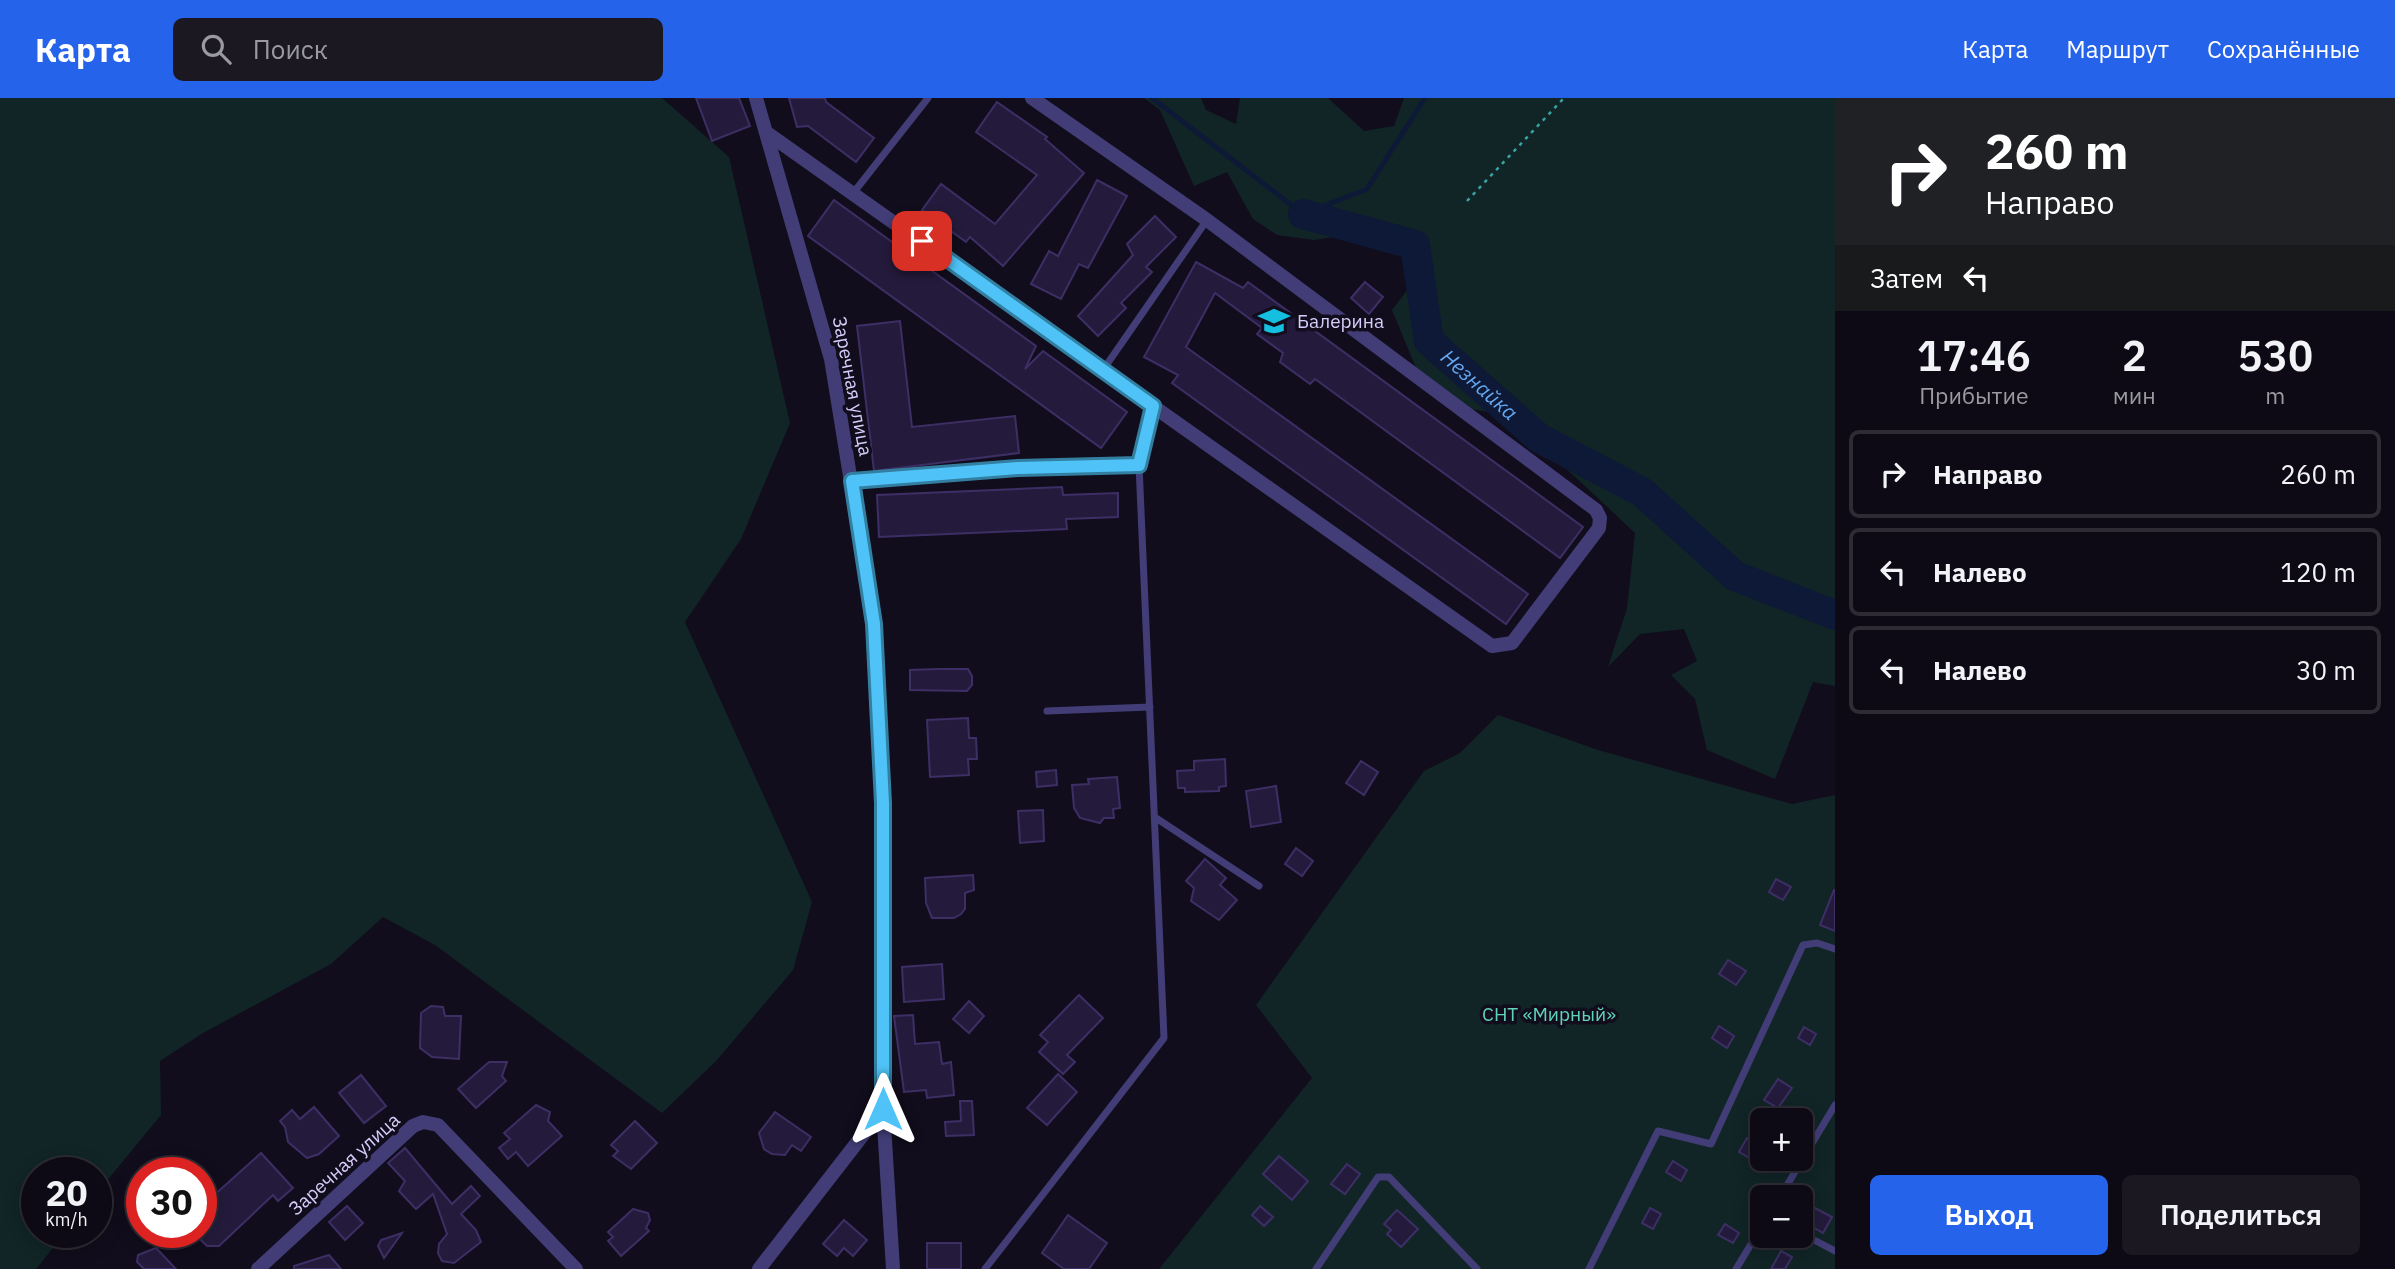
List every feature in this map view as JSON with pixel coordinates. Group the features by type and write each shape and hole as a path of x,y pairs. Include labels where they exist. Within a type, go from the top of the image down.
{"street":[{"name":"Заречная улица","path":"756,98 831,359 874,624 883,803 883,1109 893,1269"},
{"path":"767,133 1492,646 1512,643 1599,528 1601,518 1596,510 1207,220 1032,98"},
{"path":"759,1269 883,1109"},
{"name":"Заречная улица","path":"258,1269 413,1126 423,1122 438,1125 576,1269"}],"lane":[{"path":"854,192 928,98"},
{"path":"1103,370 1207,220"},
{"path":"985,1269 1164,1038 1139,465 1153,406"},
{"path":"852,481 1018,468 1139,465"},
{"path":"1046,711 1150,707"},
{"path":"1156,818 1259,886"},
{"path":"1588,1269 1658,1131 1711,1144 1803,945 1817,943 1835,949"},
{"path":"1787,1185 1835,1105"},
{"path":"1316,1269 1378,1177 1383,1175 1389,1177 1477,1269"},
{"path":"1816,1241 1835,1251"},
{"path":"1737,1269 1750,1247"}],"path":[{"path":"1467,201 1564,98"}],"green space":[{"path":"0,98 662,98 729,157 790,423 741,539 685,622 812,902 793,970 717,1060 662,1113 435,945 383,917 331,964 203,1033 160,1061 161,1115 112,1175 112,1157 21,1157 21,1248 53,1248 36,1269 0,1269"},
{"path":"1144,98 1201,98 1206,110 1236,124 1240,98 1328,98 1364,131 1394,126 1404,98 1835,98 1835,686 1813,682 1775,779 1707,750 1695,699 1671,675 1697,661 1684,629 1640,634 1608,667 1627,608 1635,533 1510,416 1460,407 1418,373 1392,310 1428,263 1351,234 1314,240 1277,235 1253,219 1227,172 1194,186 1160,110"},
{"name":"СНТ «Мирный»","path":"1498,715 1598,750 1792,804 1835,795 1835,1269 1159,1269 1312,1078 1256,1005 1424,771 1460,753"}],"building":[{"path":"696,98 739,98 750,126 712,141"},
{"path":"789,98 825,98 826,102 874,138 856,162 808,126 797,127"},
{"path":"997,102 1047,137 1045,139 1084,173 1003,266 970,237 966,242 922,210 941,184 995,224 1037,175 976,132"},
{"path":"1097,180 1127,196 1088,268 1079,264 1061,299 1031,284 1049,251 1058,256"},
{"path":"834,200 1036,346 1025,369 1043,351 1127,412 1101,448 808,236"},
{"path":"1155,216 1176,237 1146,267 1152,272 1121,303 1126,308 1098,336 1078,316 1133,255 1127,244"},
{"path":"1196,262 1243,288 1248,282 1583,527 1560,558 1315,379 1310,384 1280,362 1283,353 1257,334 1262,328 1215,293 1186,347 1528,594 1506,624 1172,383 1178,375 1144,357"},
{"path":"1365,282 1383,297 1369,314 1351,298"},
{"path":"900,321 912,427 1015,416 1019,453 874,471 857,326"},
{"path":"1062,487 1063,495 1118,493 1118,517 1066,519 1067,529 879,537 877,495"},
{"path":"968,669 972,676 972,685 967,691 910,690 910,670"},
{"path":"968,718 969,738 976,738 977,759 968,759 969,775 930,777 927,720"},
{"path":"1225,759 1226,786 1219,787 1219,791 1185,792 1185,788 1178,788 1177,771 1194,770 1194,761"},
{"path":"1361,761 1378,772 1364,795 1346,783"},
{"path":"1056,770 1057,785 1037,787 1036,772"},
{"path":"1117,777 1120,808 1113,809 1114,818 1104,818 1100,823 1080,818 1074,808 1072,785 1089,784 1088,779"},
{"path":"1276,786 1281,822 1251,827 1246,791"},
{"path":"1043,810 1044,841 1020,843 1018,811"},
{"path":"1296,848 1313,861 1302,876 1285,864"},
{"path":"1205,859 1226,878 1220,885 1237,900 1219,920 1191,901 1194,888 1186,881"},
{"path":"973,875 974,890 965,893 965,909 961,914 954,918 932,918 926,903 925,878"},
{"path":"1776,879 1791,887 1783,900 1769,892"},
{"path":"1835,890 1835,931 1820,925"},
{"path":"1728,960 1746,971 1736,985 1719,974"},
{"path":"942,964 944,999 904,1002 902,967"},
{"path":"1079,995 1103,1018 1067,1055 1075,1062 1063,1074 1039,1052 1048,1042 1040,1035"},
{"path":"969,1001 984,1016 969,1033 953,1019"},
{"path":"431,1006 443,1007 445,1016 461,1016 459,1059 432,1057 420,1048 421,1013"},
{"path":"913,1015 915,1044 939,1042 942,1064 951,1062 954,1095 927,1098 926,1090 904,1092 894,1016"},
{"path":"1719,1026 1734,1036 1727,1048 1712,1038"},
{"path":"1804,1027 1816,1034 1810,1045 1798,1038"},
{"path":"489,1062 507,1062 502,1076 506,1081 476,1108 458,1089"},
{"path":"1058,1074 1077,1092 1047,1125 1027,1108"},
{"path":"361,1075 386,1106 364,1123 339,1093"},
{"path":"1778,1079 1792,1088 1778,1108 1764,1100"},
{"path":"960,1101 972,1101 974,1135 946,1136 945,1122 961,1121"},
{"path":"536,1105 550,1112 548,1121 562,1136 528,1166 516,1152 508,1159 499,1148 510,1139 504,1133"},
{"path":"314,1107 339,1136 319,1154 307,1158 288,1142 285,1127 280,1121 292,1110 300,1119"},
{"path":"775,1112 811,1137 801,1151 792,1145 785,1155 772,1154 764,1149 759,1133"},
{"path":"635,1121 657,1143 631,1169 613,1156 618,1151 611,1145"},
{"path":"1747,1138 1750,1140 1750,1158 1739,1152"},
{"path":"405,1148 452,1204 471,1186 480,1196 461,1214 476,1230 481,1242 454,1263 442,1261 438,1253 439,1244 447,1234 433,1194 416,1209 399,1191 405,1181 388,1163"},
{"path":"261,1153 293,1188 278,1201 273,1195 219,1246 217,1193"},
{"path":"1279,1156 1308,1181 1292,1200 1263,1174"},
{"path":"1673,1161 1687,1170 1681,1181 1666,1172"},
{"path":"1347,1164 1360,1174 1345,1194 1331,1184"},
{"path":"347,1206 363,1223 345,1240 329,1222"},
{"path":"1260,1206 1273,1217 1264,1226 1252,1215"},
{"path":"1813,1207 1832,1217 1823,1233 1813,1227"},
{"path":"1650,1208 1661,1214 1653,1229 1642,1223"},
{"path":"633,1209 648,1213 650,1220 646,1228 649,1231 621,1256 608,1241 613,1237 608,1232"},
{"path":"1397,1210 1418,1229 1401,1247 1387,1234 1391,1230 1384,1224"},
{"path":"1068,1215 1107,1243 1089,1269 1064,1269 1042,1253"},
{"path":"844,1220 867,1240 853,1256 844,1248 837,1256 823,1244"},
{"path":"1725,1224 1739,1233 1733,1243 1718,1235"},
{"path":"402,1233 384,1258 378,1246 381,1240"},
{"path":"927,1243 961,1243 961,1269 927,1269"},
{"path":"156,1248 176,1269 144,1269 137,1262 138,1255"},
{"path":"1781,1251 1792,1257 1785,1269 1771,1269"},
{"path":"329,1255 341,1269 294,1269 294,1266"}],"waterway":[{"name":"Незнайка","path":"1152,98 1303,214 1367,189 1425,98"},
{"name":"Незнайка","path":"1303,214 1415,245 1429,341 1539,438 1642,492 1735,576 1835,615"}],"place":[{"name":"Балерина","path":"1274,321"}],"route":[{"path":"883,1109 883,803 874,624 852,481 1018,468 1139,465 1153,406 922,241"}]}
